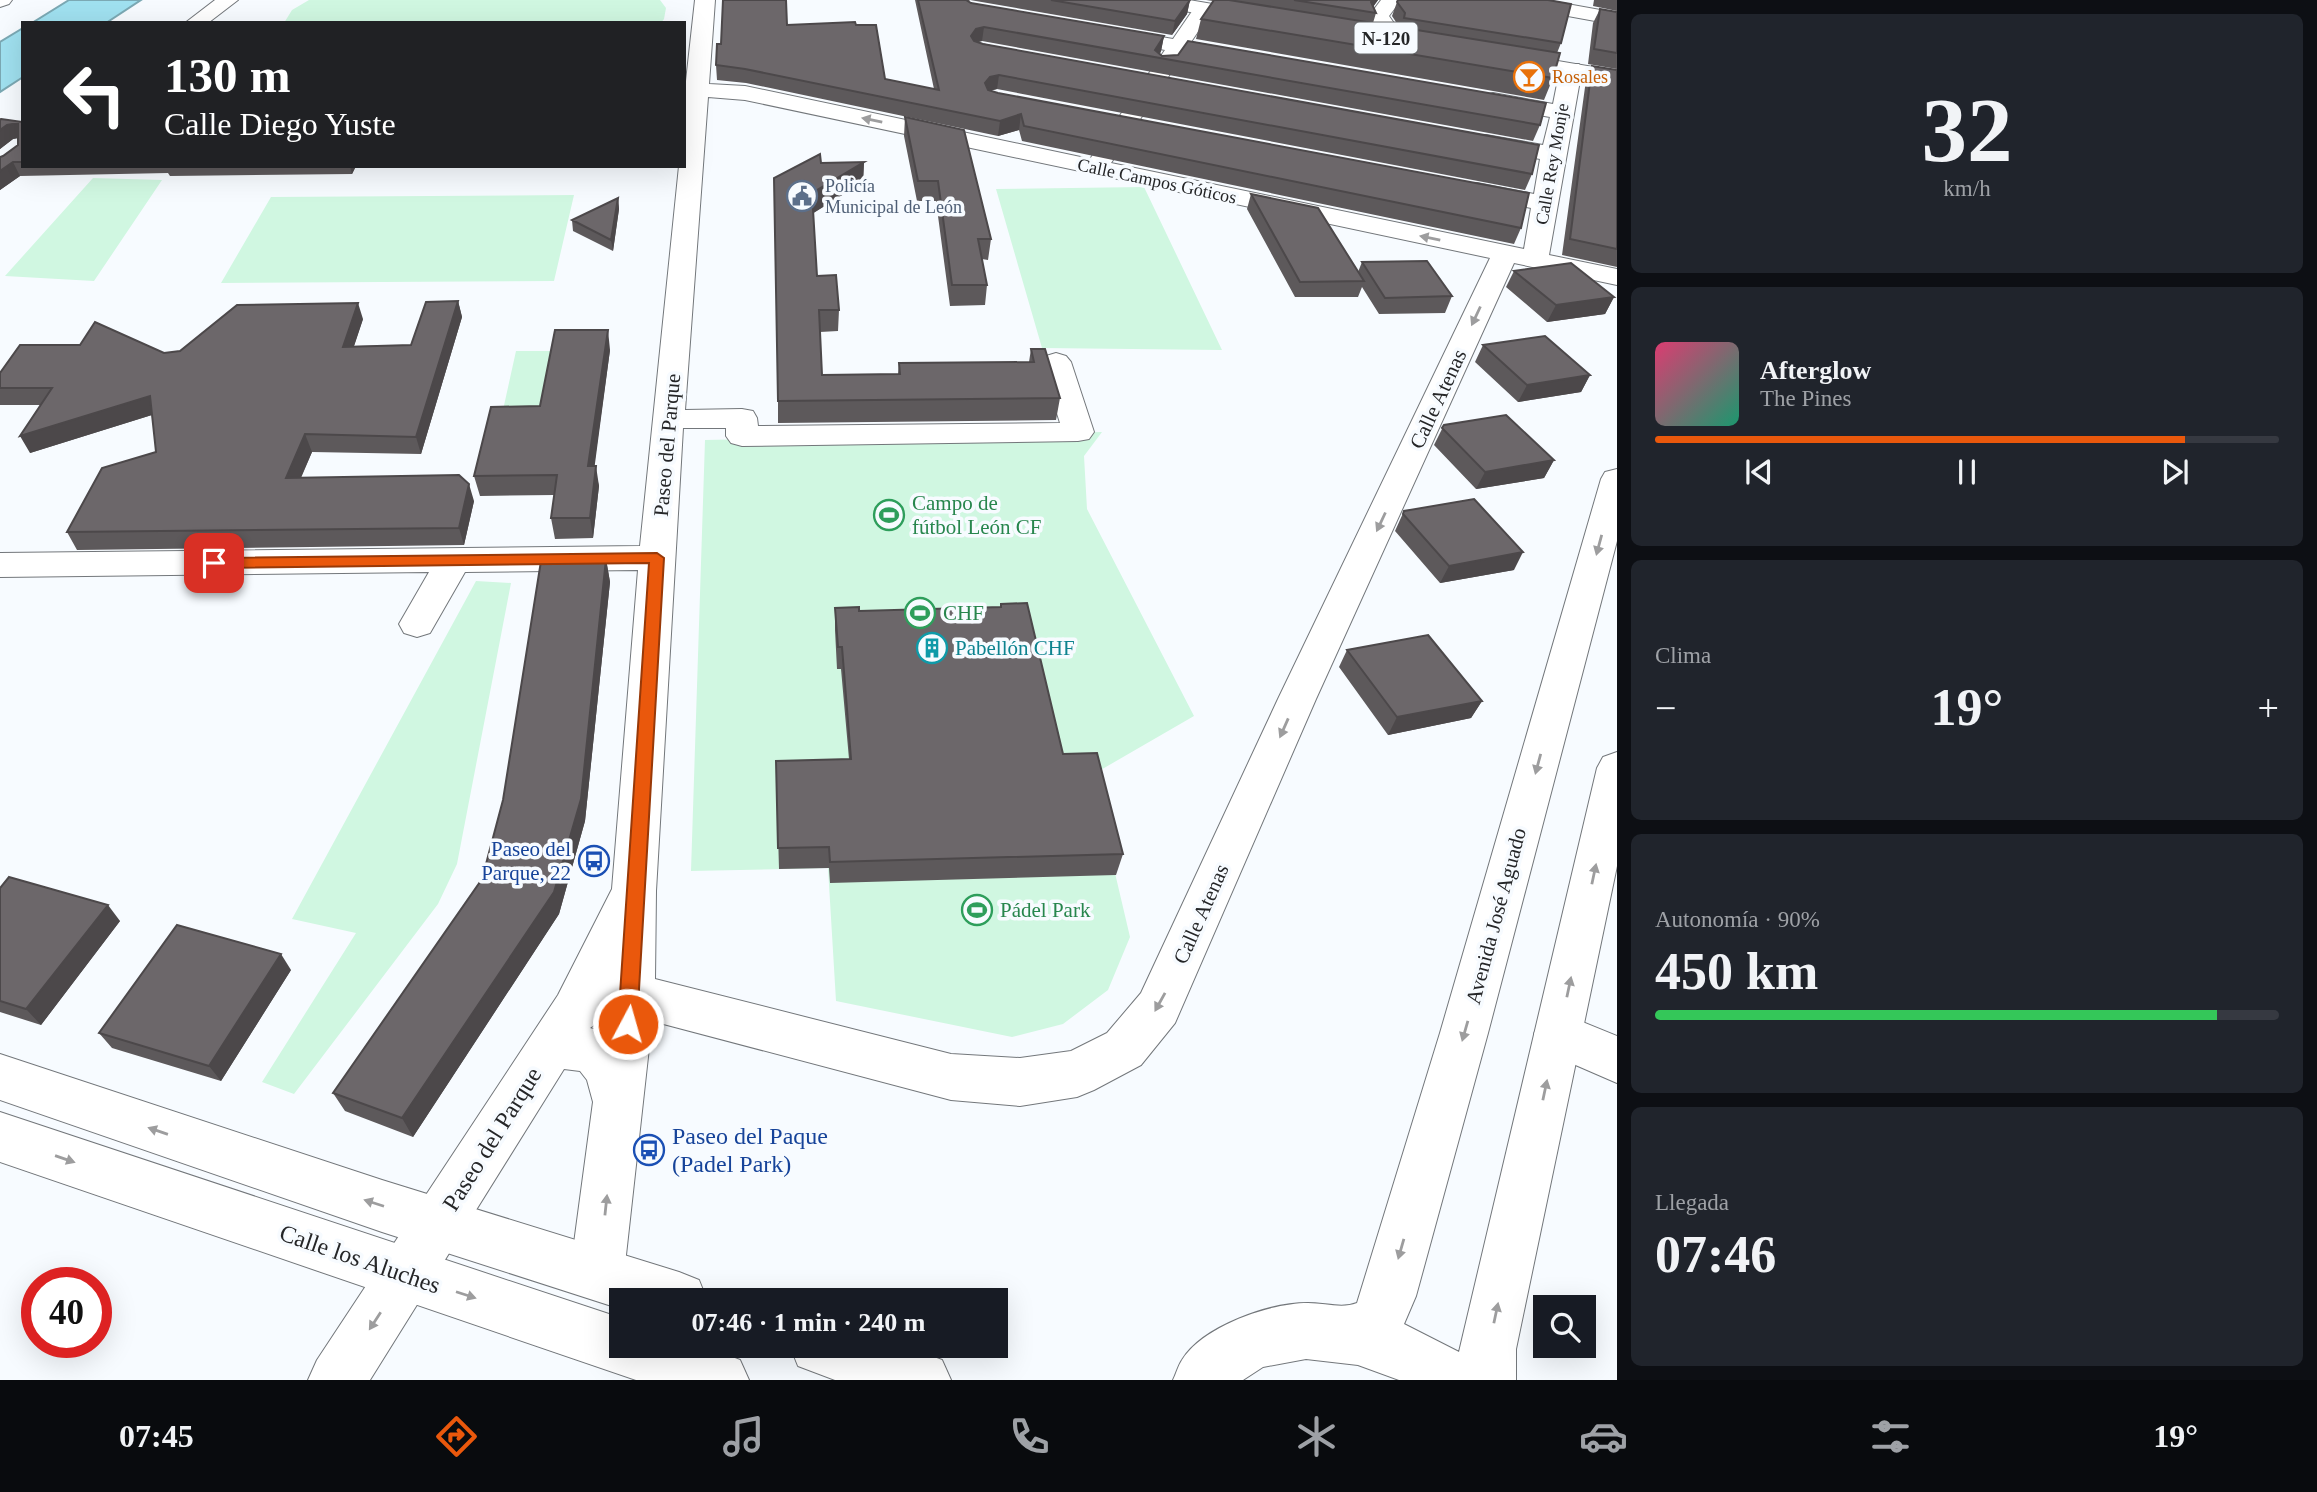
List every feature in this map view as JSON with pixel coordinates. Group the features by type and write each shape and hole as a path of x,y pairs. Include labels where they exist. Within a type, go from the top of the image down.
{"main road":[{"path":"198,21 228,0"},
{"name":"Paseo del Parque","path":"597,1273 631,998 634,891 657,558 705,0"},
{"path":"1155,0 1206,4 1283,17"},
{"path":"1388,29 1380,22 1379,16 1391,0"},
{"path":"1513,0 1568,5 1617,19"},
{"path":"1096,168 1137,126 1163,84 1179,46 1206,4"},
{"name":"N-120","path":"1388,29 1412,38 1361,30 1388,29"},
{"path":"1093,31 1251,58"},
{"path":"1617,67 1489,51 1617,77"},
{"name":"Calle Rey Monje","path":"1520,257 1544,203 1560,112 1571,69"},
{"path":"1132,77 1163,84"},
{"name":"Calle Campos Góticos","path":"696,90 745,93 1009,140 1096,168 1617,277"},
{"path":"1471,96 1560,112"},
{"path":"1104,119 1137,126"},
{"path":"1464,138 1553,154"},
{"path":"1454,186 1544,203"},
{"name":"Calle Atenas","path":"562,1030 604,993 666,1002 951,1077 1020,1082 1077,1074 1124,1049 1158,1008 1303,687 1520,257"},
{"path":"670,419 742,418 742,436 1078,432 1056,362"},
{"name":"Avenida José Aguado","path":"1350,1334 1376,1325 1388,1296 1464,1033 1617,479"},
{"path":"0,565 657,558"},
{"path":"417,624 454,561"},
{"path":"1487,1380 1488,1349 1617,768"},
{"name":"Paseo del Parque","path":"337,1380 562,1030 634,891"},
{"path":"562,1030 580,1046 597,1053 610,1071 618,1101"},
{"path":"1558,1034 1617,1060"},
{"path":"0,1077 439,1224 643,1288"},
{"name":"Calle los Aluches","path":"0,1137 720,1380"},
{"path":"1202,1380 1220,1361 1258,1340 1302,1331 1350,1334 1397,1349 1450,1380"},
{"path":"855,1358 922,1380"}],"green space":[{"path":"309,0 660,0 666,8 662,21 285,21 292,10"},
{"path":"93,178 162,180 94,281 5,276"},
{"path":"1144,187 1222,350 1042,348 996,189"},
{"path":"574,195 554,281 221,283 271,197"},
{"path":"516,351 558,351 547,409 503,410"},
{"name":"CHF","path":"1102,432 1084,456 1087,509 1194,716 1092,775 1130,937 1108,990 1063,1024 1012,1037 836,1001 828,868 691,871 705,440"},
{"path":"476,581 511,583 457,864 438,904 294,1094 262,1082 356,933 292,919"}],"water":[{"path":"69,0 141,0 109,21 35,21"},
{"path":"21,29 21,78 0,92 0,42"}],"building":[{"path":"723,0 786,0 787,25 855,22 856,25 876,25 885,79 939,90 918,0 966,0 1164,36 1155,50 1162,56 1178,55 1188,41 1546,103 1540,125 984,27 976,29 971,36 974,41 983,44 1539,145 1532,174 999,75 990,77 985,83 988,90 998,93 1529,193 1521,228 1024,126 1021,114 1000,121 716,65 717,44 721,44"},
{"path":"1051,0 1190,0 1175,21"},
{"path":"1214,0 1229,0 1560,53 1553,78 1201,19"},
{"path":"1294,0 1372,0 1376,13"},
{"path":"1398,0 1548,0 1571,4 1561,43 1404,18 1405,13"},
{"path":"1600,9 1617,12 1617,53 1594,49"},
{"path":"1592,66 1617,70 1617,249 1570,239"},
{"path":"905,117 964,130 991,239 978,239 987,285 952,285 938,181 918,181"},
{"path":"0,120 21,122 21,162 13,162 0,171 0,157 18,145 18,123 7,125 0,130"},
{"path":"820,154 821,163 864,162 812,193 817,276 836,275 839,310 819,310 822,375 900,374 899,363 1034,362 1031,349 1045,349 1060,398 778,401 774,178"},
{"path":"1251,194 1318,208 1364,281 1300,282"},
{"path":"618,198 611,240 572,220"},
{"path":"1427,261 1452,296 1385,298 1362,262"},
{"path":"1571,263 1614,297 1556,305 1514,271"},
{"path":"458,301 416,437 305,434 286,478 459,475 469,484 459,528 67,532 102,468 156,452 150,396 20,436 52,388 0,388 0,373 20,345 80,345 95,322 164,353 180,351 237,305 358,303 343,347 411,345 426,302"},
{"path":"555,330 608,330 588,466 596,466 590,518 551,518 557,475 474,476 491,407 540,406"},
{"path":"1545,336 1590,375 1527,385 1483,345"},
{"path":"1506,415 1554,460 1485,472 1442,428 1444,425"},
{"path":"1474,499 1523,552 1449,566 1403,514 1404,511"},
{"path":"606,559 581,799 554,892 402,1118 333,1093 482,879 503,800 541,561"},
{"path":"1027,603 1063,754 1097,753 1123,854 830,862 829,847 778,848 776,761 851,759 842,647 838,647 835,608 859,607 859,611 1001,607 1001,604"},
{"path":"1428,635 1482,701 1397,717 1347,650"},
{"path":"9,877 108,905 26,1009 0,1001 0,888"},
{"path":"177,925 281,954 209,1066 99,1033"}],"place":[{"name":"Rosales","path":"1529,77"},
{"name":"Policía Municipal de León","path":"802,196"},
{"name":"Campo de fútbol León CF","path":"889,515"},
{"name":"CHF","path":"920,613"},
{"name":"Pabellón CHF","path":"932,648"},
{"name":"Paseo del Parque, 22","path":"594,861"},
{"name":"Pádel Park","path":"977,910"},
{"name":"Paseo del Paque (Padel Park)","path":"649,1150"}],"route":[{"path":"214,563 657,558 634,891 628,1024"}]}
